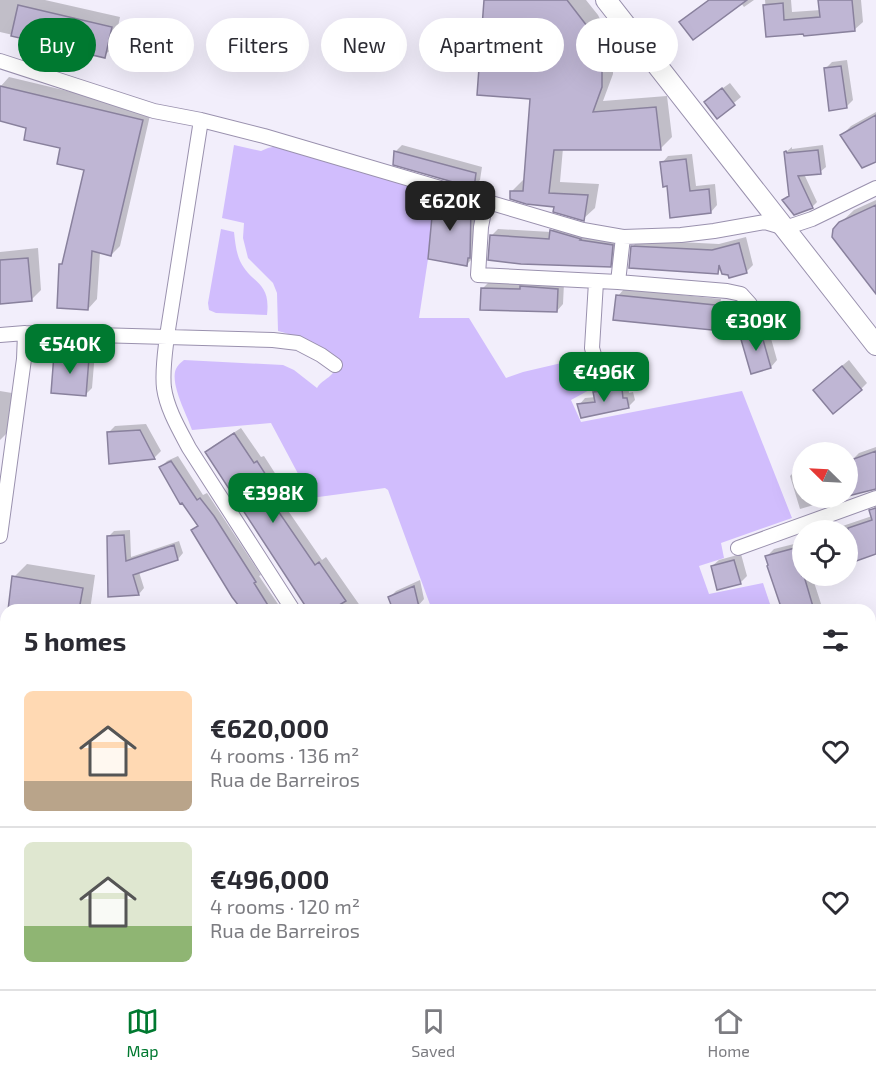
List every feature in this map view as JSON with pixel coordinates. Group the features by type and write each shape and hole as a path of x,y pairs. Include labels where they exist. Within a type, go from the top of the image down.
{"main road":[{"path":"606,0 876,345"}],"street":[{"path":"0,61 154,111 201,120 275,139 583,230 622,237 703,233 765,222 785,228 812,219 876,188"},
{"path":"201,120 167,336 164,389 176,423 189,448 289,604"},
{"path":"486,201 481,227 478,275 618,282 727,291 741,294 750,304"},
{"path":"618,282 622,237"},
{"path":"596,282 592,348 602,383"},
{"path":"0,536 24,359 25,333"},
{"path":"0,335 25,333 273,340 298,343 335,365"},
{"path":"738,548 876,498"}],"shaded area":[{"path":"286,144 434,194 428,259 419,318 469,318 506,378 583,358 593,388 571,400 581,422 742,391 792,518 721,543 724,558 699,566 709,594 763,583 770,604 430,604 388,490 385,488 311,498 271,423 192,430 178,393 175,378 176,368 184,360 283,365 294,370 317,388 333,373 330,356 305,341 278,331 277,293 273,283 248,258 243,238 244,223 222,218 234,145 261,151"},
{"path":"221,229 234,232 240,261 260,284 266,296 267,315 216,313 209,310 208,303"}],"building":[{"path":"484,0 567,0 581,18 576,18 576,72 602,72 602,87 593,112 656,107 661,150 554,150 549,193 588,195 584,221 553,212 554,207 526,204 510,199 510,191 523,191 530,99 477,95 479,72 564,72 564,18 483,18"},
{"path":"709,0 747,0 693,40 679,22"},
{"path":"818,0 852,0 855,31 766,37 763,5 783,3 784,20 820,17"},
{"path":"18,5 74,18 18,18 18,38 11,36"},
{"path":"96,23 108,26 105,58 96,56"},
{"path":"841,66 847,108 829,111 824,68"},
{"path":"0,86 143,120 111,256 92,251 88,310 57,308 59,264 62,264 84,170 57,164 60,148 24,140 26,128 0,121"},
{"path":"722,88 735,105 717,119 704,102"},
{"path":"876,115 876,162 862,168 840,135"},
{"path":"818,150 821,174 798,176 813,208 794,215 782,200 789,196 784,152"},
{"path":"394,151 476,173 474,188 393,165"},
{"path":"686,159 690,191 709,189 711,213 670,218 667,186 663,187 660,162"},
{"path":"434,195 471,206 470,258 468,258 467,266 428,259"},
{"path":"876,205 876,294 832,237 833,229 839,222"},
{"path":"550,230 580,240 613,245 611,267 521,264 488,260 490,235 549,239"},
{"path":"739,243 747,273 729,278 728,275 722,274 719,265 718,274 629,268 631,246 712,250"},
{"path":"28,258 32,301 0,304 0,260"},
{"path":"520,286 558,289 557,312 480,310 481,288 520,289"},
{"path":"616,295 715,305 712,330 613,320"},
{"path":"760,329 771,368 751,374 740,336"},
{"path":"54,354 89,358 86,396 51,393"},
{"path":"842,366 862,390 833,414 813,390"},
{"path":"622,389 623,398 627,398 629,408 581,418 577,404 595,402 593,392"},
{"path":"140,430 155,459 109,464 107,432"},
{"path":"234,433 254,463 257,461 282,500 274,505 315,565 319,562 346,601 341,604 304,604 205,452"},
{"path":"876,451 876,489 858,494 858,457"},
{"path":"171,461 197,500 200,498 214,516 267,604 237,604 191,530 198,526 182,503 180,504 159,467"},
{"path":"876,508 876,554 858,560 858,525 872,520 869,510"},
{"path":"124,535 126,561 174,545 178,560 133,575 139,595 108,597 107,536"},
{"path":"792,549 792,586 807,586 812,604 780,604 765,556"},
{"path":"734,560 741,584 717,590 711,566"},
{"path":"12,576 83,588 80,604 9,604"},
{"path":"414,586 418,604 391,604 388,597"}]}
